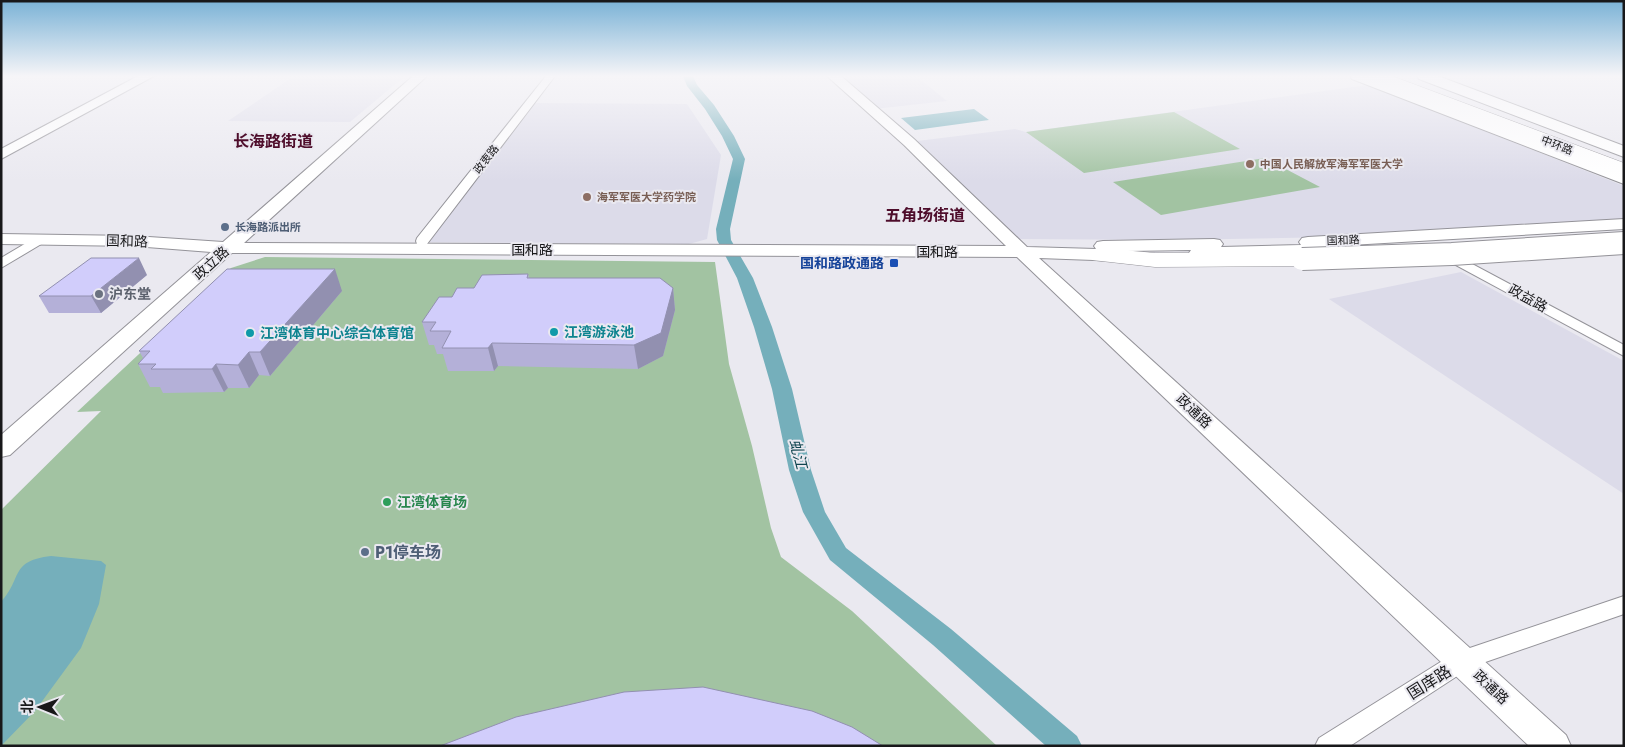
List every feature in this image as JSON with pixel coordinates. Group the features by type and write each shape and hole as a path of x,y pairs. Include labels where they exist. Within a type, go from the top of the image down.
{"highway":[{"name":"中环路","path":"1467,111 1624,170"},
{"name":"中环路","path":"1494,111 1624,159"},
{"path":"1100,255 1155,260 1302,259 1452,254 1620,239"}],"main road":[{"path":"1454,111 1624,179"},
{"path":"1516,111 1624,152"}],"street":[{"path":"1,155 83,111"},
{"name":"政立路","path":"1,450 382,111"},
{"name":"政衷路","path":"422,241 524,111"},
{"name":"政通路","path":"874,111 909,142 1022,252 1554,746"},
{"name":"国和路","path":"1063,252 1095,247 1361,240 1624,224"},
{"name":"国和路","path":"1,239 134,241 227,248 1063,252 1100,255 1620,239"},
{"path":"1,264 38,240"},
{"name":"政益路","path":"1431,246 1624,351"},
{"path":"1127,348 1122,334 1052,267 1052,264 1059,260 1155,260"},
{"name":"国庠路","path":"1328,746 1463,660 1624,605"}],"shaded area":[{"path":"243,111 363,111 350,122 228,121"},
{"name":"海军军医大学药学院","path":"525,111 692,111 721,155 707,239 689,244 424,242"},
{"name":"中国人民解放军海军军医大学","path":"1180,111 1434,111 1624,186 1624,219 1334,237 1172,240 1008,239 909,142 1015,129 1026,132"},
{"path":"1461,272 1624,361 1624,494 1329,299"}],"green space":[{"path":"1174,112 1240,149 1084,173 1026,132"},
{"path":"1265,158 1320,187 1161,215 1113,182"},
{"name":"江湾体育场","path":"265,257 715,262 729,364 752,446 771,528 781,557 852,611 997,746 1,746 1,510 101,411 77,412 231,268"}],"water":[{"path":"959,111 977,111 989,120 915,130 901,118"},
{"path":"51,556 101,561 106,565 99,604 81,648 35,711 1,746 1,602 23,566 38,558"}],"building":[{"path":"91,258 139,258 91,296 39,296"},
{"path":"227,269 335,269 260,352 249,352 238,365 216,364 212,369 151,369 156,364 138,364 150,351 139,351"},
{"name":"江湾游泳池","path":"528,274 527,278 660,278 673,288 661,333 634,345 492,343 488,348 442,348 451,331 430,331 436,322 422,322 439,297 452,297 457,288 474,288 482,275"},
{"path":"703,687 812,711 852,727 883,746 440,746 516,717 624,692"}],"waterway":[{"name":"虬江","path":"712,111 739,159 723,229 724,240 745,278 763,327 782,389 800,470 814,512 838,554 942,637 1067,746"}],"place":[{"name":"中国人民解放军海军军医大学","path":"1250,164"},
{"name":"海军军医大学药学院","path":"587,197"},
{"name":"长海路派出所","path":"225,227"},
{"name":"国和路政通路","path":"894,263"},
{"name":"沪东堂","path":"99,294"},
{"name":"江湾游泳池","path":"554,332"},
{"name":"江湾体育中心综合体育馆","path":"250,333"},
{"name":"江湾体育场","path":"387,502"},
{"name":"P1停车场","path":"365,552"}],"district":[{"name":"长海路街道","path":"273,141"},
{"name":"五角场街道","path":"925,215"}]}
